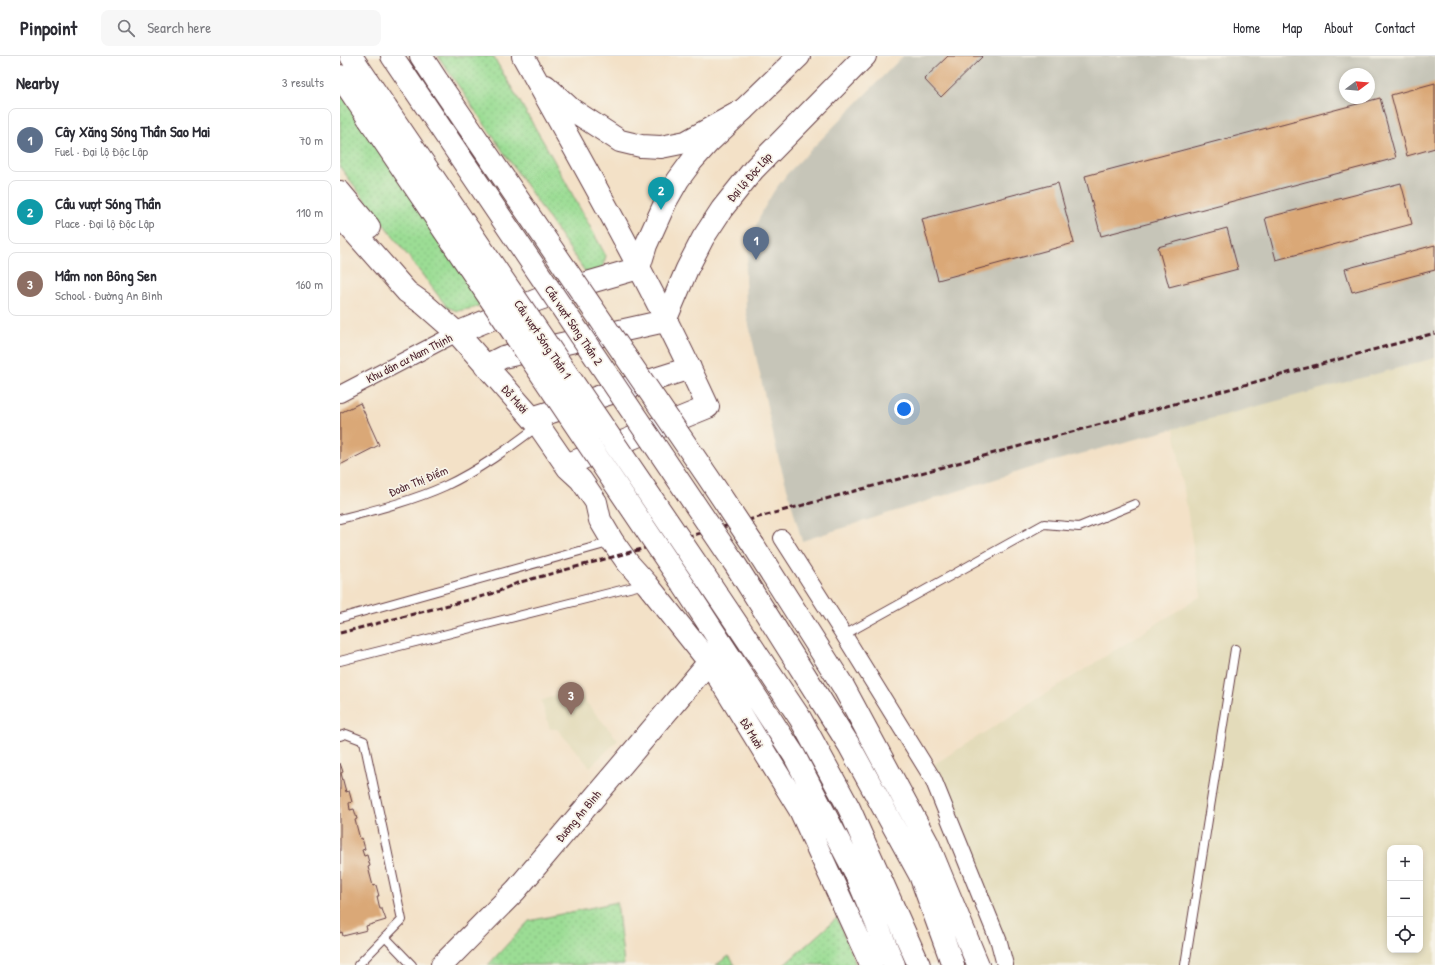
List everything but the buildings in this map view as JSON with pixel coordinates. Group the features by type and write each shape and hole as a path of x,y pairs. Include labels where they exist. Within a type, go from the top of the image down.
{"main road":[{"path":"351,56 378,114"},
{"name":"Cầu vượt Sóng Thần 2","path":"392,56 733,561 849,745 920,876 953,965"},
{"name":"Cầu vượt Sóng Thần 2","path":"421,56 708,477 754,546 843,686 928,844 978,965"},
{"path":"639,268 655,222 678,180 708,143 799,56"},
{"name":"Đại lộ Độc Lập","path":"665,321 687,269 703,238 722,209 754,169 865,56"},
{"path":"527,64 571,109 620,141 641,146 661,147 686,142 743,110"},
{"path":"527,64 639,268 690,368 708,407 567,467"},
{"path":"340,76 378,114"},
{"name":"Cầu vượt Sóng Thần 1","path":"378,114 700,569 800,718 848,808 919,965"},
{"name":"Cầu vượt Sóng Thần 1","path":"378,114 680,580"},
{"path":"340,192 417,286 424,304"},
{"name":"Đỗ Mười","path":"340,216 407,292 424,304 457,333 535,422 567,467 581,480 596,502 600,520 613,542 628,563 647,584 709,662 800,810 871,965"},
{"path":"457,333 537,300 587,283 639,268"},
{"path":"486,366 503,357 665,321"},
{"path":"535,422 690,368"},
{"name":"Đỗ Mười","path":"680,580 794,754 854,870 894,965"},
{"name":"Đường An Bình","path":"442,965 516,890 709,662"}],"street":[{"name":"Khu dân cư Nam Thịnh","path":"340,394 457,333"},
{"path":"782,538 844,635 933,780 999,942 1005,965"}],"lane":[{"name":"Đoàn Thị Điểm","path":"340,520 391,505 445,486 497,456 535,422"},
{"path":"844,635 1044,524 1079,527 1135,504"},
{"path":"340,618 613,542"},
{"path":"340,661 647,584"},
{"path":"1185,965 1235,649"},
{"path":"340,736 346,734 364,741 402,920 358,965"},
{"path":"385,937 412,965"}],"shaded area":[{"path":"903,56 1435,56 1435,358 1036,466 802,541 778,456 746,311 745,272 749,251 754,230 774,191 787,174"},
{"path":"1435,358 1435,965 1004,965 925,770 1201,596 1174,428"},
{"path":"574,688 618,740 590,767 557,729 550,729 541,701"}],"green space":[{"path":"438,56 493,56 547,148 606,256 603,266 598,272 586,273"},
{"path":"340,92 484,304 474,308 457,311 447,307 340,167"},
{"path":"617,902 624,965 488,965 529,921"},
{"path":"837,918 856,965 784,965"},
{"path":"729,956 735,965 716,965"}],"railway":[{"path":"340,633 495,593 517,583 1435,333"}],"place":[{"name":"Cầu vượt Sóng Thần","path":"661,210"},
{"name":"Cây Xăng Sóng Thần Sao Mai","path":"756,260"},
{"name":"Mầm non Bông Sen","path":"571,715"}]}
